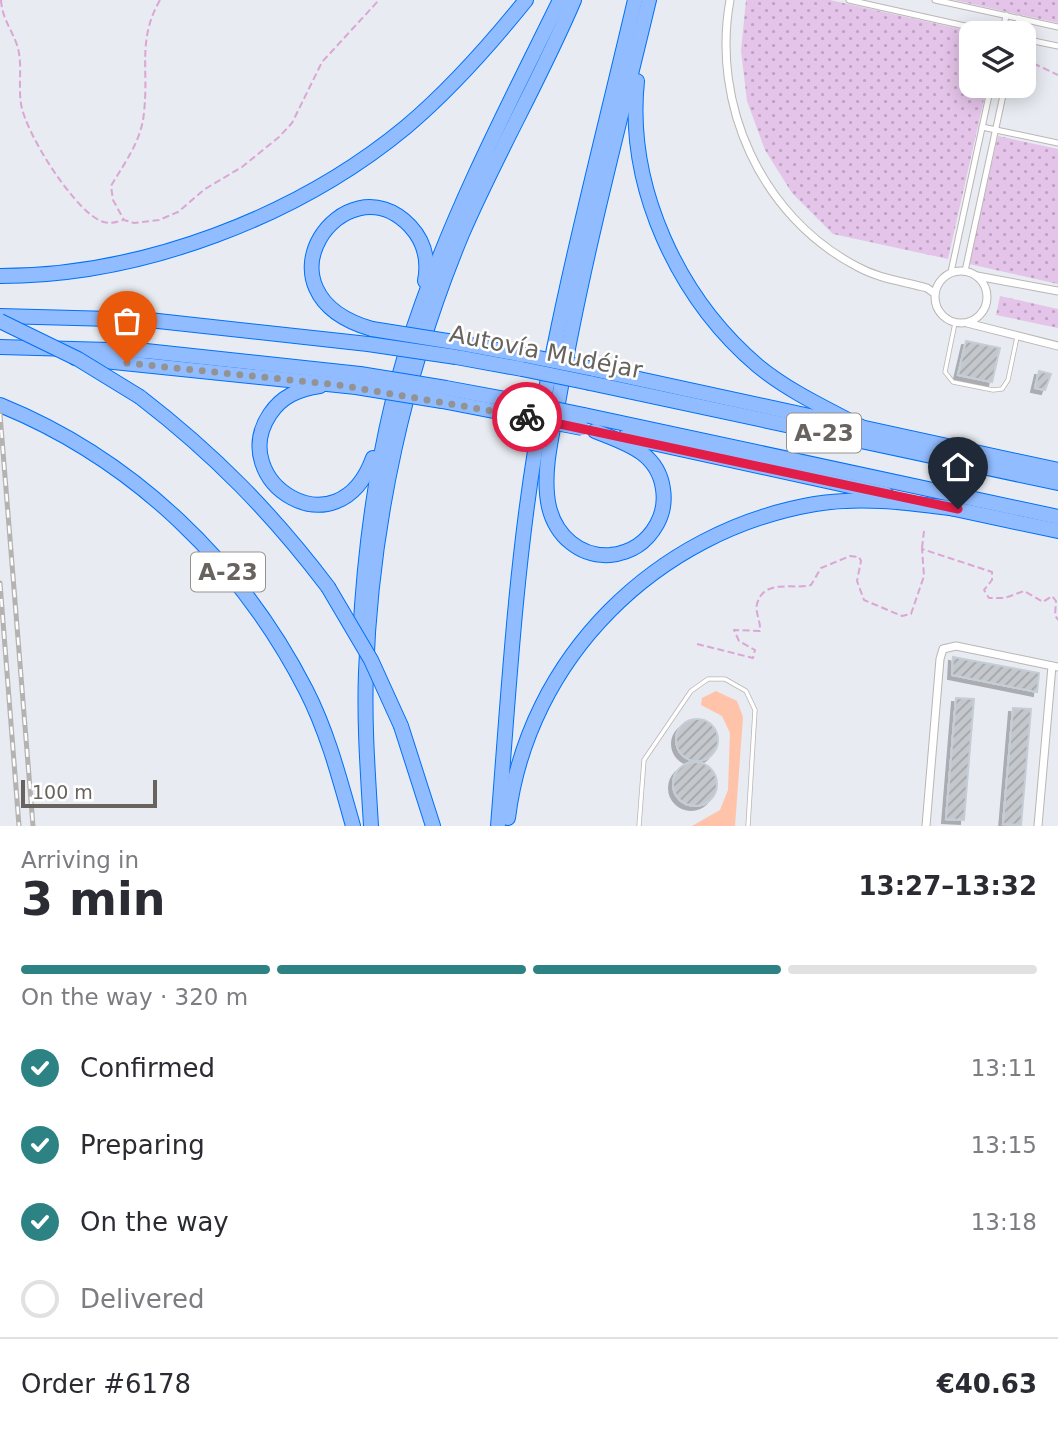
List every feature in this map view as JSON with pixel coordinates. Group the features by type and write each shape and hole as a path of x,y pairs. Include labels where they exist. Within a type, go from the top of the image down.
{"highway":[{"path":"0,276 90,268 155,253 218,233 275,209 344,171 404,128 485,51 526,0"},
{"path":"371,826 359,673 364,568 374,486 390,414 421,306 485,152 560,0"},
{"path":"368,774 366,672 376,567 387,488 403,415 435,307 462,235 574,0"},
{"path":"498,826 513,637 535,450 556,339 635,0"},
{"path":"587,424 630,445 649,458 663,485 663,508 649,536 629,550 609,555 592,554 564,537 549,506 548,475 569,343 649,0"},
{"path":"642,29 636,94 639,145 644,179 656,219 675,263 699,301 727,336 759,367 792,390 869,431"},
{"path":"421,306 426,254 412,228 397,216 365,208 344,214 325,228 317,242 311,264 312,277 328,307 347,321 458,350"},
{"name":"Autovía Mudéjar","path":"0,316 163,321 368,344 458,350 591,376 1058,483"},
{"name":"A-23","path":"0,321 78,359 140,397 192,437 235,477 286,532 328,587 371,660 401,726 433,826"},
{"name":"A-23","path":"0,347 159,352 358,381 515,408 1058,517"},
{"path":"22,347 50,356 339,385"},
{"path":"591,376 1058,470"},
{"path":"358,381 316,387 291,394 267,419 260,438 262,460 273,482 288,496 306,503 325,504 352,494 366,479 390,414"},
{"name":"A-23","path":"0,405 85,450 140,486 190,530 241,586 277,638 307,692 336,763 353,826"},
{"path":"587,424 1058,531"},
{"path":"507,826 519,761 532,723 553,682 600,620 660,567 732,526 817,504 866,500 958,509"}],"street":[{"path":"730,0 725,37 732,100 744,140 774,195 799,224 839,257 883,278 923,287 934,293"},
{"path":"849,0 959,25"},
{"path":"935,0 1058,27"},
{"path":"1005,21 1006,15"},
{"path":"1036,41 1058,46"},
{"path":"951,272 988,98"},
{"path":"965,271 1003,98"},
{"path":"982,127 1058,143"},
{"path":"1058,292 977,276 965,271 951,272 941,279 934,293 939,313 955,323 966,323 1058,346"},
{"path":"966,323 978,317 985,306 987,293 977,276"},
{"path":"926,826 943,649 956,646 1055,667 1038,826"}],"lane":[{"path":"955,323 945,367 947,378 953,382 993,390 1002,389 1008,380 1017,337"},
{"path":"639,826 644,760 684,697 701,682 717,678 740,685 750,697 755,710 748,826"}],"path":[{"path":"1,0 5,23 18,46 22,104 27,122 77,202 98,220 111,224 124,219"},
{"path":"160,0 145,34 144,113 138,140 111,186 113,200 124,219 134,223 159,220 178,212 205,189 242,167 279,137 292,123 322,62 379,0"},
{"path":"1036,65 1058,75"},
{"path":"697,644 753,657 755,650 739,641 734,630 760,631 757,604 765,592 778,585 811,585 821,568 850,556 859,557 861,561 857,581 864,600 907,616 914,610 924,576 923,531"},
{"path":"922,549 992,572 992,580 984,590 989,598 1004,598 1024,591 1043,603 1052,596 1056,601 1055,615 1058,620"}],"shaded area":[{"path":"746,0 830,0 959,29 959,98 984,98 948,259 833,234 792,193 765,150 747,101 741,51"},
{"path":"954,0 1058,0 1058,23"},
{"path":"998,136 1058,149 1058,284 969,264"},
{"path":"1000,296 1058,309 1058,328 996,315"},
{"path":"716,691 737,701 743,717 735,826 692,826 720,810 728,790 730,733 722,716 701,705 702,698"}],"building":[{"path":"966,341 1000,348 992,382 958,375"},
{"path":"1039,371 1051,374 1045,390 1035,388"},
{"path":"953,657 1039,673 1037,692 952,675"},
{"path":"956,698 974,699 964,820 946,819"},
{"path":"1013,708 1031,709 1021,825 1003,824"},
{"path":"697,719 712,725 718,740 712,755 697,761 682,755 676,740 682,725"},
{"path":"695,762 711,768 717,784 711,800 695,806 679,800 673,784 679,768"}],"railway":[{"path":"0,414 33,826"},
{"path":"0,583 19,826"}],"way so far":[{"path":"127,363 339,385 527,417"}],"route":[{"path":"527,417 958,509"}]}
